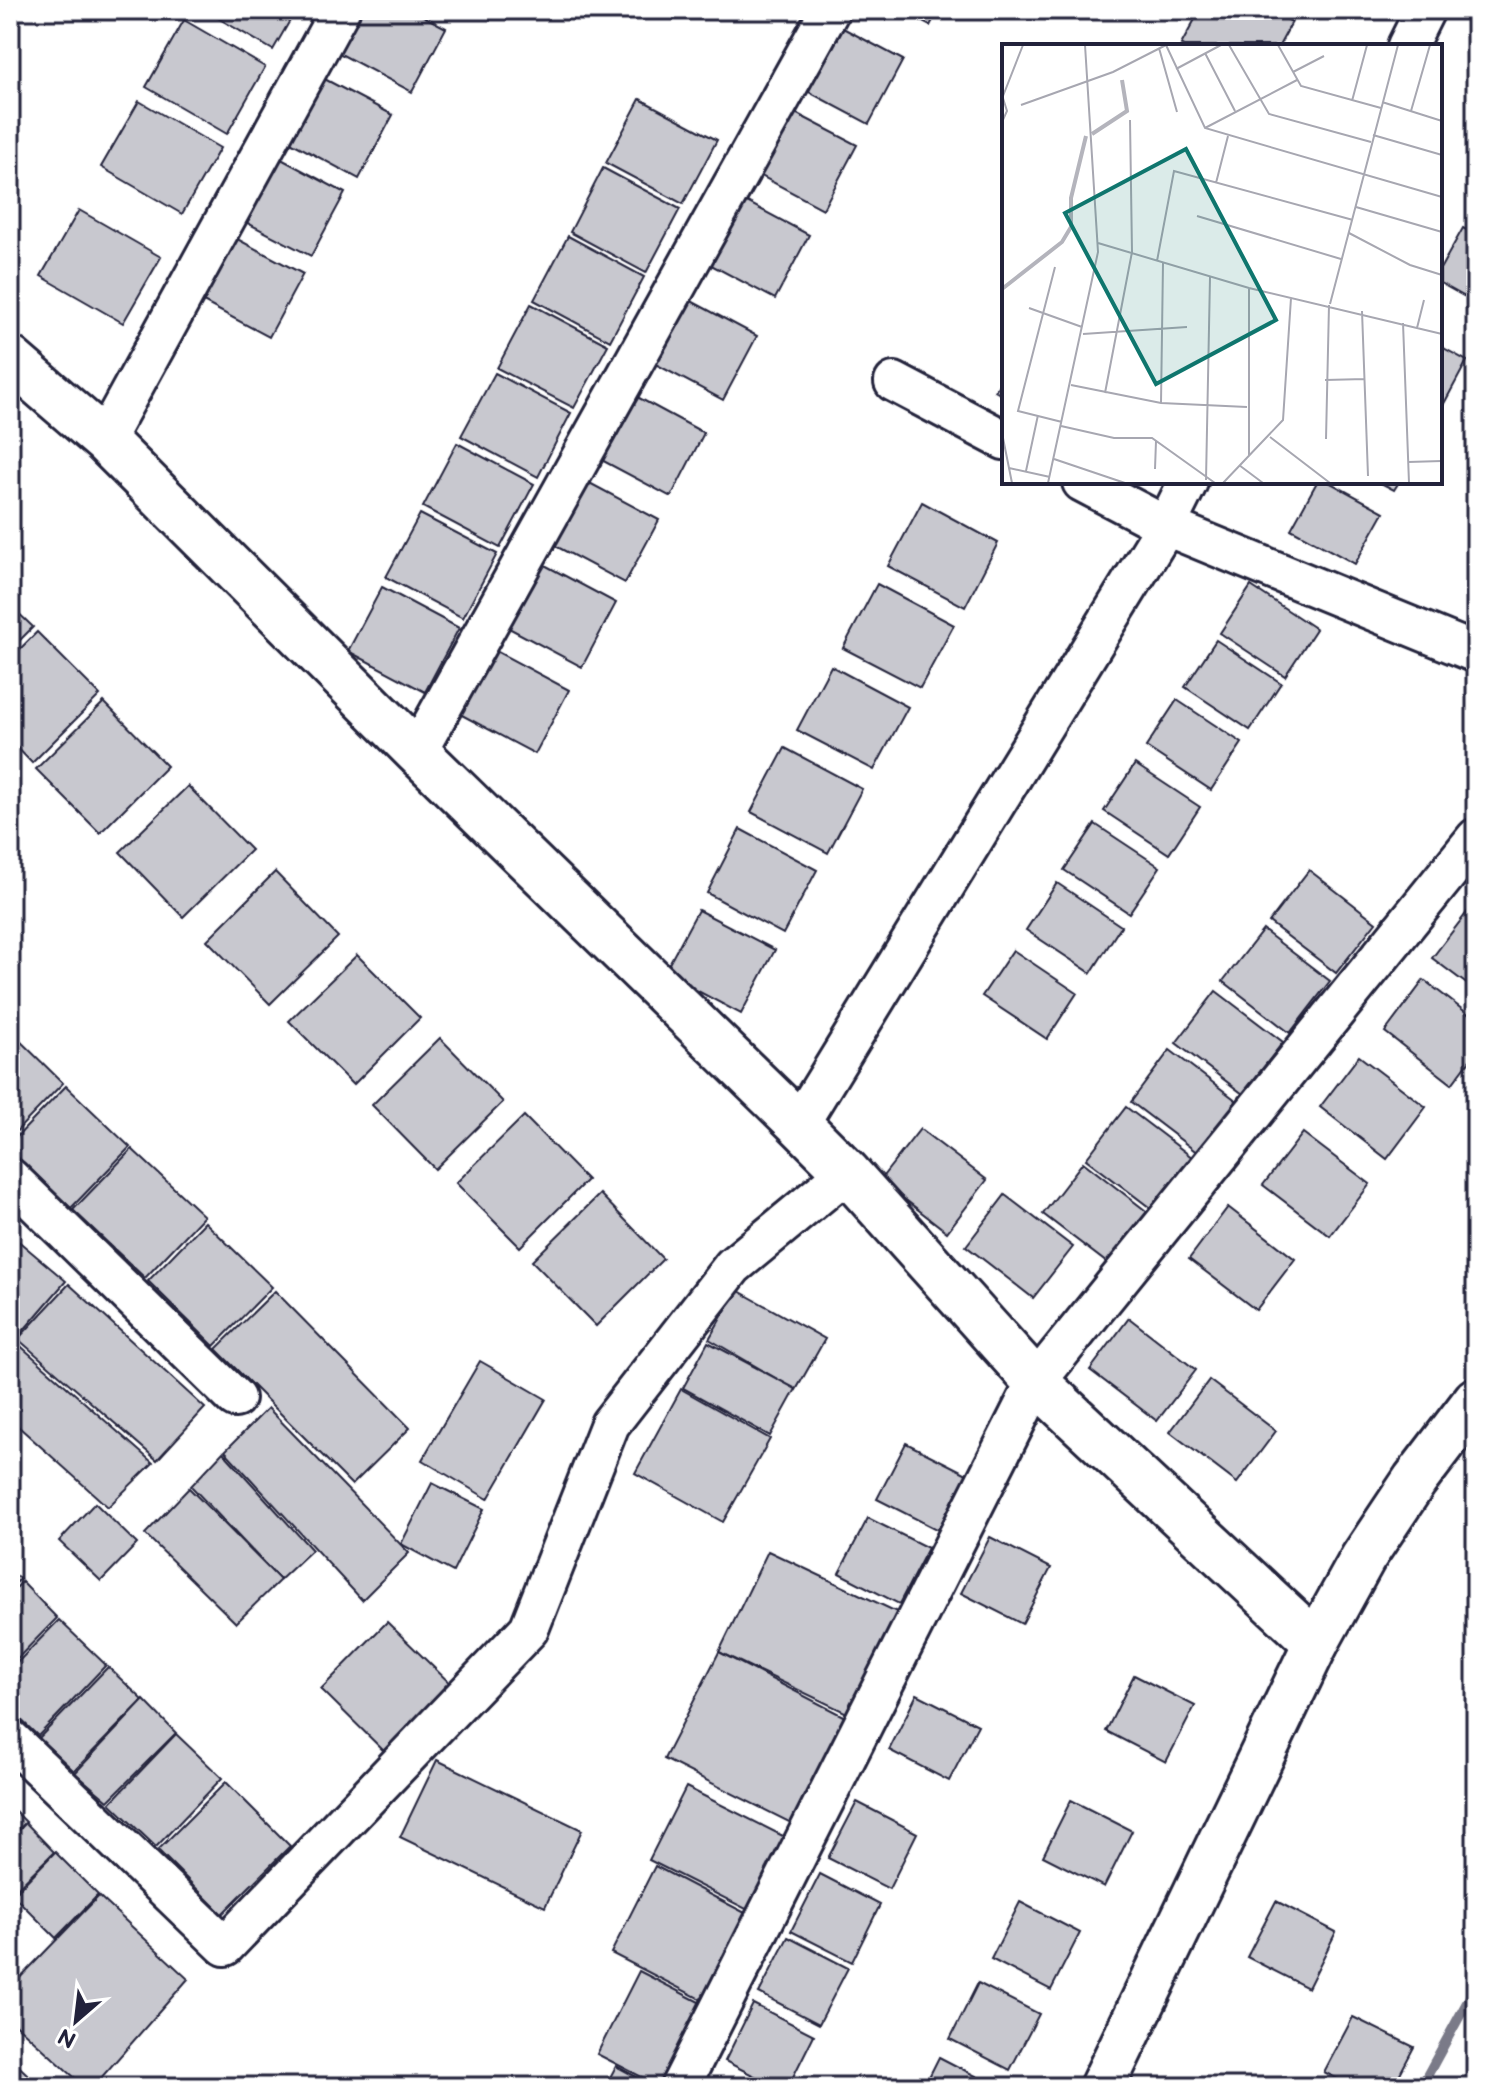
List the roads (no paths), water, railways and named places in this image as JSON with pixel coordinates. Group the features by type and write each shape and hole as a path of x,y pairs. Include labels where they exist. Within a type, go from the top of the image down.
{"street":[{"path":"104,440 340,10"},
{"path":"417,752 830,10"},
{"path":"1408,44 1425,10"},
{"path":"10,359 104,440 417,752 799,1124 847,1172 1036,1382 1316,1643"},
{"path":"894,382 1002,439"},
{"path":"1086,484 1166,526 1476,653"},
{"path":"799,1124 1166,526 1187,484"},
{"path":"680,2087 1036,1382 1476,838"},
{"path":"10,1739 225,1946 529,1629 610,1424 733,1266 847,1172"},
{"path":"10,1178 235,1398"},
{"path":"1102,2087 1316,1643 1363,1558 1415,1480 1476,1400"}],"waterway":[{"path":"1421,2087 1476,1986"}]}
